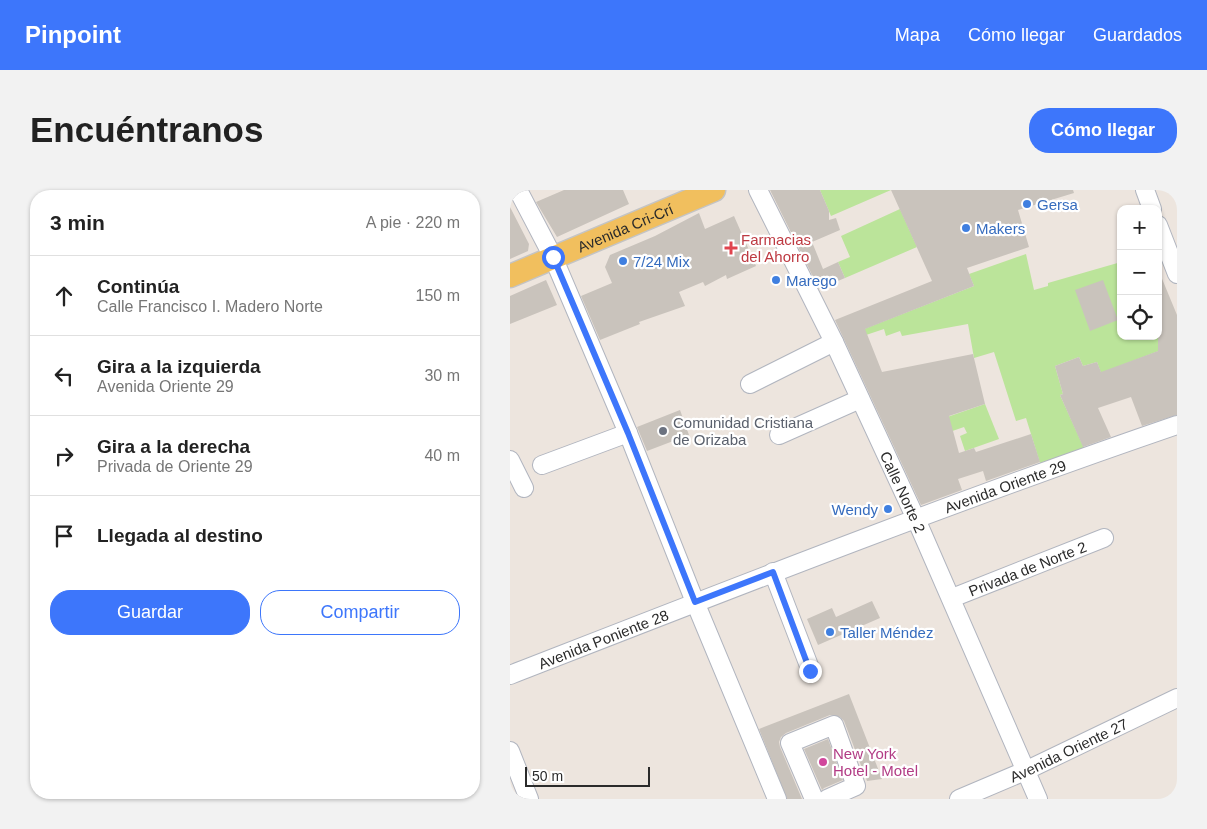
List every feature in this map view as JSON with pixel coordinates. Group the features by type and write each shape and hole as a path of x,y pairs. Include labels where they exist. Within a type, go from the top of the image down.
{"main road":[{"name":"Avenida Cri-Crí","path":"510,276 714,190"}],"street":[{"path":"518,190 553,257 628,433 695,602 778,799"},
{"name":"Calle Norte 2","path":"758,190 834,342 916,519 1038,799"},
{"path":"1144,190 1150,205"},
{"path":"1162,235 1177,274"},
{"path":"750,384 834,342"},
{"path":"779,436 860,399"},
{"name":"Avenida Oriente 29","path":"695,602 1048,470 1177,425"},
{"path":"542,465 628,433"},
{"path":"510,460 524,488"},
{"name":"Privada de Norte 2","path":"952,598 1104,538"},
{"path":"773,572 810,671"},
{"name":"Avenida Poniente 28","path":"510,675 695,602"},
{"name":"Avenida Oriente 27","path":"959,799 1025,771 1177,698"},
{"path":"814,799 790,743 834,725 856,786 828,799"},
{"path":"510,751 529,799"}],"green space":[{"path":"820,190 891,190 831,216"},
{"path":"900,209 917,247 845,278 838,262 850,257 841,236"},
{"path":"1026,254 1034,290 1048,286 1048,283 1117,263 1117,340 1162,340 1162,338 1177,344 1101,373 1097,362 1083,366 1079,357 1055,366 1063,394 1060,395 1084,448 1040,463 1026,418 1016,421 994,352 974,358 968,324 902,336 900,331 886,336 884,329 863,336 846,336 974,286 969,274"},
{"path":"985,404 999,439 965,451 960,436 967,433 964,427 932,438 927,424"}],"building":[{"path":"564,190 623,190 629,204 557,237 536,202"},
{"path":"770,190 820,190 829,211 829,220 836,218 840,230 812,242 823,269 838,262 845,278 819,289"},
{"path":"891,190 1073,190 1074,193 1018,210 1029,247 967,268 974,286 865,329 882,372 973,354 985,404 949,416 959,453 974,448 976,452 1031,434 1040,462 986,481 983,471 958,479 962,490 921,505 835,320 932,281"},
{"path":"510,207 529,244 528,251 510,259"},
{"path":"699,213 705,229 734,216 756,266 727,279 726,275 705,286 703,282 679,292 685,306 639,322 640,324 600,340 581,296 612,283 605,267 610,255 655,236"},
{"path":"1162,279 1177,315 1177,415 1142,426 1131,397 1098,408 1111,437 1083,447 1060,395 1063,394 1055,366 1079,357 1083,366 1097,362 1101,372 1158,351 1158,340 1162,340"},
{"path":"546,280 557,305 510,324 510,296"},
{"path":"1103,280 1117,320 1090,331 1075,290"},
{"name":"Comunidad Cristiana de Orizaba","path":"680,410 689,435 647,451 637,427"},
{"name":"Taller Méndez","path":"872,601 880,618 818,645 807,619 832,608 836,617"},
{"path":"849,694 882,779 867,781 844,721 840,717 830,715 786,733 781,737 780,747 802,799 787,799 759,729"},
{"path":"828,739 843,780 822,790 804,749"}],"place":[{"name":"Gersa","path":"1027,204"},
{"name":"Makers","path":"966,228"},
{"name":"Farmacias del Ahorro","path":"731,248"},
{"name":"7/24 Mix","path":"623,261"},
{"name":"Marego","path":"776,280"},
{"name":"Comunidad Cristiana de Orizaba","path":"663,431"},
{"name":"Wendy","path":"888,509"},
{"name":"Taller Méndez","path":"830,632"},
{"name":"New York Hotel - Motel","path":"823,762"}],"route":[{"path":"553,257 628,433 695,602 773,572 810,671"}]}
